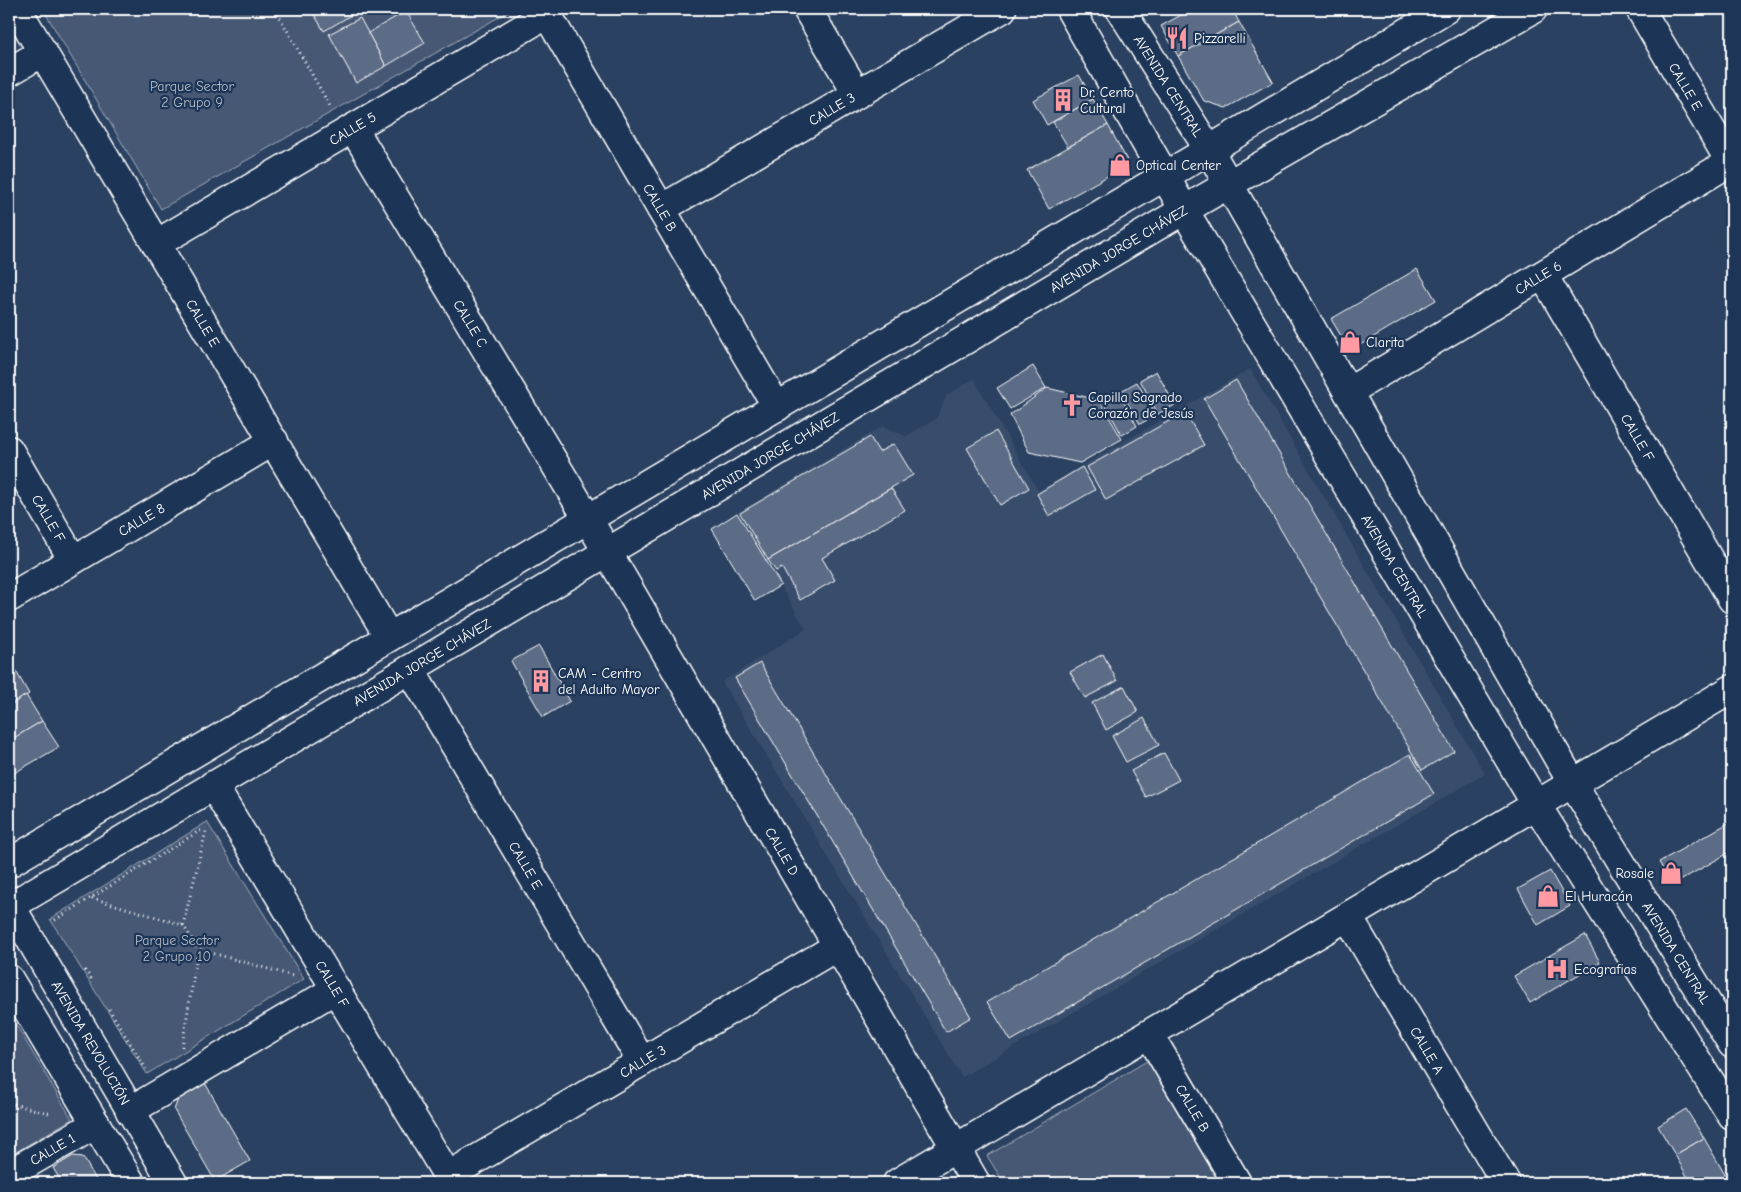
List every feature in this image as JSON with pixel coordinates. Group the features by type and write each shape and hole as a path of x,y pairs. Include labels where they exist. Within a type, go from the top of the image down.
{"street":[{"name":"CALLE E","path":"17,9 389,637"},
{"path":"807,9 857,94"},
{"name":"CALLE 3","path":"661,209 1002,9"},
{"name":"AVENIDA CENTRAL","path":"1070,9 1166,175 1184,210 1537,806 1732,1116"},
{"name":"AVENIDA CENTRAL","path":"1120,9 1208,150 1573,784 1732,1044"},
{"path":"9,863 1446,9"},
{"name":"AVENIDA JORGE CHÁVEZ","path":"9,905 1184,210 1229,186 1533,9"},
{"name":"CALLE E","path":"1640,9 1731,164"},
{"name":"CALLE 5","path":"156,244 545,11"},
{"name":"CALLE B","path":"545,11 776,407"},
{"path":"9,72 43,52"},
{"name":"CALLE C","path":"349,130 588,519"},
{"name":"CALLE 6","path":"1348,392 1731,164"},
{"name":"CALLE F","path":"1543,275 1732,599"},
{"name":"CALLE 8","path":"9,598 274,441"},
{"name":"CALLE F","path":"9,450 73,560"},
{"name":"CALLE D","path":"588,519 976,1183"},
{"name":"CALLE E","path":"410,669 642,1062"},
{"path":"897,1183 1732,689"},
{"name":"CALLE F","path":"213,785 450,1180"},
{"name":"AVENIDA REVOLUCIÓN","path":"9,905 173,1183"},
{"name":"CALLE A","path":"1348,917 1506,1183"},
{"name":"CALLE 3","path":"450,1180 642,1062 838,946"},
{"path":"9,978 87,1129 131,1183"},
{"path":"130,1111 336,989"},
{"name":"CALLE B","path":"1149,1034 1237,1183"},
{"name":"CALLE 1","path":"9,1174 87,1129"}],"path":[{"path":"275,9 330,107 349,130"},
{"path":"322,112 339,102"},
{"path":"207,827 213,835"},
{"path":"59,927 54,920 207,827"},
{"path":"182,925 207,827"},
{"path":"92,897 182,925 198,949 336,989"},
{"path":"189,1047 181,1052 198,949"},
{"path":"82,965 92,980"},
{"path":"110,1009 148,1071"},
{"path":"9,1103 68,1118 87,1129"}],"shaded area":[{"path":"1250,369 1485,774 962,1077 722,682 806,629 737,513 883,426 906,436 936,419 947,395 974,379 1038,491"}],"green space":[{"name":"Parque Sector 2 Grupo 9","path":"43,9 513,9 161,209"},
{"name":"Parque Sector 2 Grupo 10","path":"207,822 304,979 147,1074 50,919"},
{"path":"9,1013 72,1119 9,1156"},
{"path":"1152,1058 1229,1183 1004,1183 987,1156"}],"building":[{"path":"311,9 350,9 353,14 324,31"},
{"path":"1192,9 1232,9 1239,22 1178,56 1161,26"},
{"path":"406,11 425,43 386,66 368,33"},
{"path":"360,18 386,66 356,83 329,34"},
{"path":"1239,22 1273,82 1226,108 1204,101 1178,56"},
{"name":"Dr. Cento Cultural","path":"1079,75 1093,99 1047,125 1033,100"},
{"path":"1093,99 1108,125 1068,147 1053,122"},
{"path":"1108,125 1129,164 1049,209 1027,170"},
{"path":"1417,269 1436,300 1350,351 1331,319"},
{"path":"1033,366 1046,388 1010,409 997,388"},
{"path":"1156,371 1175,405 1158,414 1140,380"},
{"path":"1236,380 1454,751 1422,770 1204,399"},
{"path":"1137,382 1156,415 1140,424 1121,391"},
{"path":"1047,388 1099,400 1122,439 1080,463 1029,452 1010,415"},
{"path":"1119,393 1137,426 1122,435 1103,401"},
{"path":"1185,412 1204,445 1106,500 1087,467"},
{"path":"996,431 1029,488 1000,505 967,448"},
{"path":"870,437 879,452 894,444 913,475 768,560 740,513"},
{"path":"1082,467 1095,490 1049,516 1037,494"},
{"path":"891,488 905,510 822,558 835,580 800,600 782,568 776,571 768,560"},
{"path":"737,513 781,585 755,601 712,529"},
{"name":"CAM - Centro del Adulto Mayor","path":"539,646 570,701 543,717 511,661"},
{"path":"1103,654 1117,681 1085,698 1070,672"},
{"path":"760,663 971,1017 946,1032 735,678"},
{"path":"13,666 29,694 9,706 9,669"},
{"path":"1124,686 1138,712 1106,730 1092,703"},
{"path":"26,695 42,721 9,741 9,706"},
{"path":"1144,718 1159,745 1126,762 1112,736"},
{"path":"42,721 59,747 9,776 9,741"},
{"path":"1164,753 1179,780 1146,797 1131,771"},
{"path":"1410,754 1434,794 1011,1041 987,1002"},
{"path":"1732,821 1732,851 1672,885 1659,862"},
{"path":"1550,871 1570,906 1538,925 1518,889"},
{"name":"Ecografias","path":"1585,935 1600,962 1530,1003 1514,976"},
{"path":"205,1083 250,1161 215,1181 174,1110 178,1099"},
{"path":"1686,1109 1704,1138 1675,1155 1658,1126"},
{"path":"1704,1138 1728,1180 1724,1183 1691,1183 1675,1155"},
{"path":"73,1156 83,1157 98,1183 62,1183 53,1168"}],"place":[{"name":"Pizzarelli","path":"1177,38"},
{"name":"Dr. Cento Cultural","path":"1063,100"},
{"name":"Optical Center","path":"1120,165"},
{"name":"Clarita","path":"1350,342"},
{"name":"Capilla Sagrado Corazón de Jesús","path":"1072,405"},
{"name":"CAM - Centro del Adulto Mayor","path":"541,681"},
{"name":"Rosale","path":"1671,873"},
{"name":"El Huracán","path":"1548,896"},
{"name":"Ecografias","path":"1557,969"}]}
